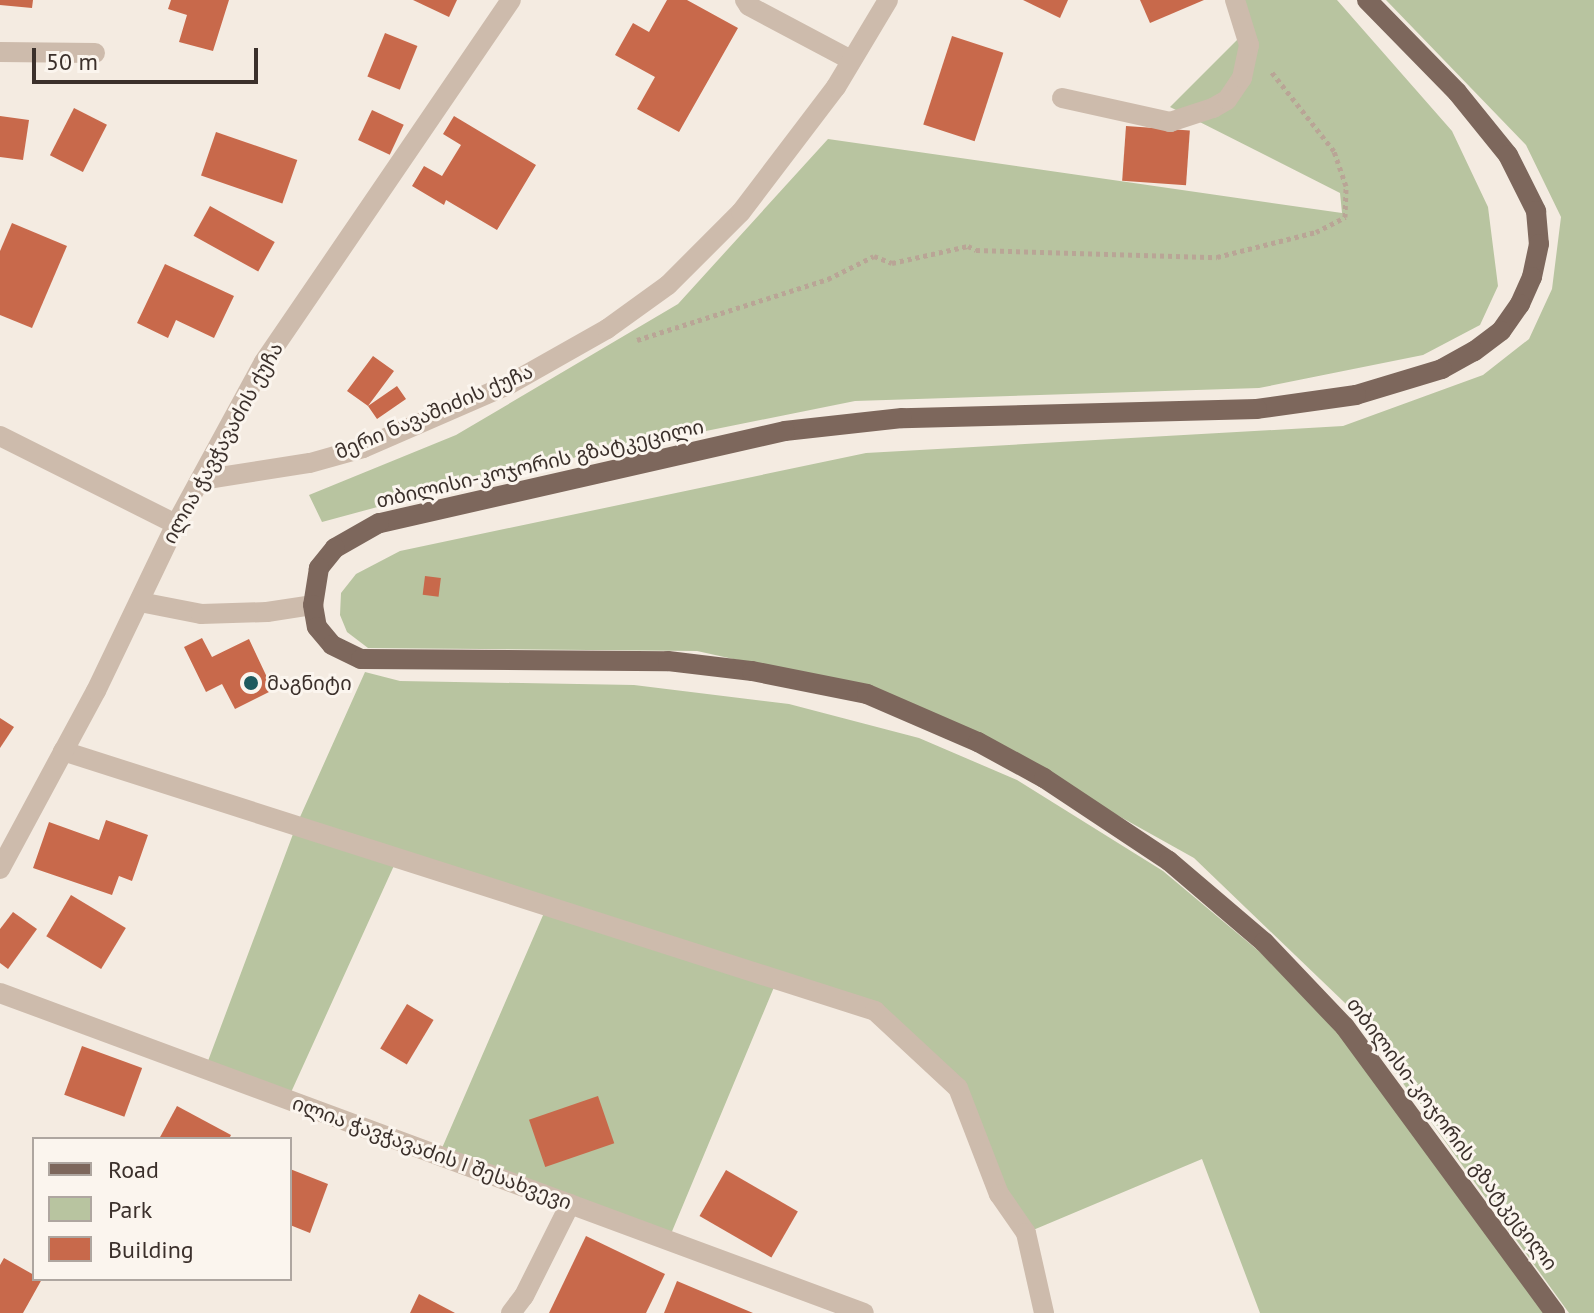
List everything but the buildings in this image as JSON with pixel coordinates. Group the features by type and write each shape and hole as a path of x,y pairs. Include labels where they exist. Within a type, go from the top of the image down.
{"main road":[{"name":"თბილისი-კოჯორის გზატკეცილი","path":"1367,0 1457,92 1508,155 1536,211 1539,244 1526,291 1501,331 1474,351 1442,369 1356,395 1257,409 902,418 785,431 379,523 335,548 319,568 313,605 317,627 332,645 361,659 668,661 752,671 867,694 978,742 1044,778 1169,861 1264,942 1305,984 1345,1027 1555,1313"}],"street":[{"name":"ილია ჭავჭავაძის ქუჩა","path":"0,869 140,602 176,524 264,362 511,0"},
{"path":"745,0 749,6 851,60"},
{"name":"მერი ნავაშიძის ქუჩა","path":"201,480 310,463 363,448 508,385 607,329 668,285 741,212 851,60 888,0"},
{"path":"1062,98 1170,122 1227,100 1242,78 1249,45 1235,0"},
{"path":"0,52 95,53"},
{"path":"0,436 176,524"},
{"path":"140,602 201,614 267,612 313,605"},
{"path":"63,751 875,1011 958,1088 999,1194 1026,1233 1044,1313"},
{"name":"ილია ჭავჭავაძის I შესახვევი","path":"0,993 864,1313"},
{"path":"511,1313 524,1296 570,1204"}],"path":[{"path":"632,342 828,279 874,256 892,263 968,246 976,250 1217,257 1316,232 1345,217 1346,186 1334,151 1249,45"}],"green space":[{"path":"1228,0 1337,0 1452,131 1488,207 1498,286 1480,325 1423,355 1259,388 855,401 518,469 322,522 309,495 456,435 678,304 828,139 1342,213 1340,193 1170,107 1241,36"},
{"path":"1386,0 1594,0 1594,1313 1569,1313 1345,1003 1194,858 979,738 860,687 697,651 368,648 347,632 340,615 341,593 356,574 400,551 866,453 1343,426 1483,375 1529,339 1552,289 1561,217 1526,145"},
{"path":"365,672 400,681 634,685 789,704 919,738 1017,780 1163,871 1261,953 1340,1032 1555,1313 1260,1313 1202,1159 1026,1233 958,1088 875,1011 777,980 668,1241 439,1155 547,906 397,859 288,1099 205,1069 296,826"}],"place":[{"name":"მაგნიტი","path":"251,683"}]}
